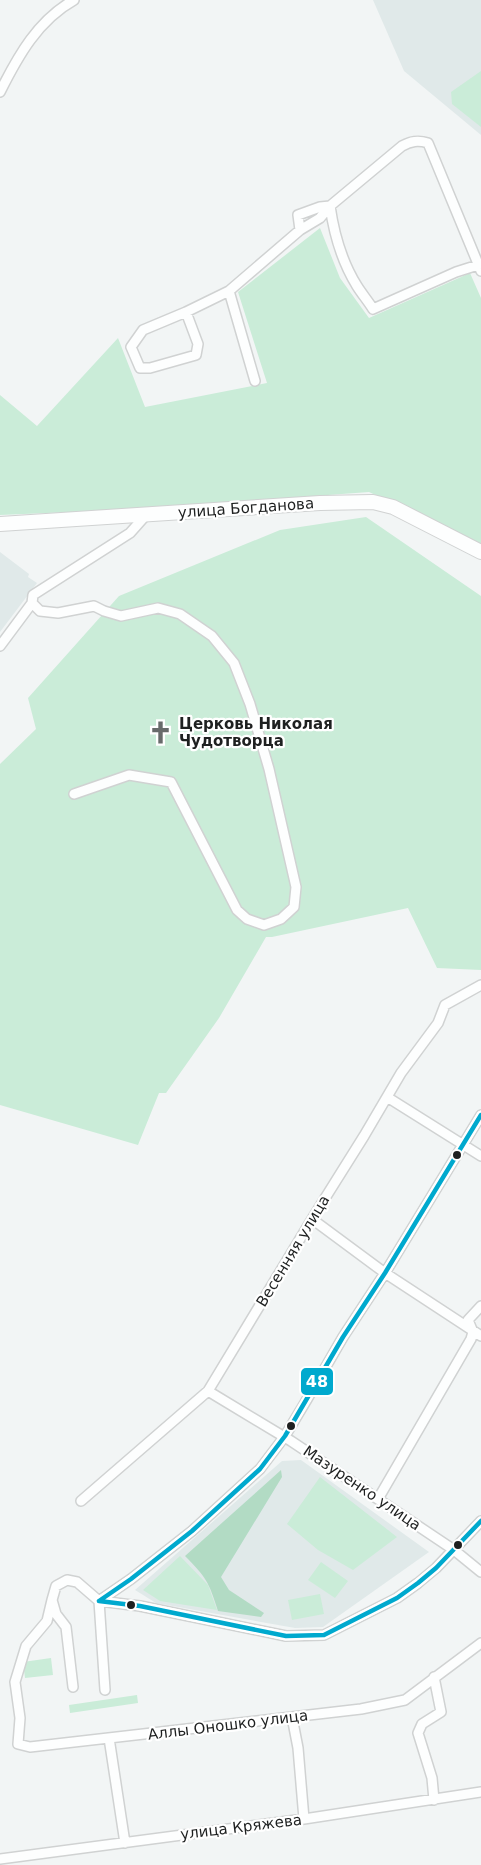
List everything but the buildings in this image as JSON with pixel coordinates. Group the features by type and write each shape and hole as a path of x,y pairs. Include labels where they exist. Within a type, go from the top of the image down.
{"main road":[{"name":"улица Богданова","path":"0,524 320,503 373,502 393,507 481,552"}],"street":[{"path":"0,92 12,68 37,30 61,7 74,0"},
{"path":"186,312 198,344 196,355 140,369 131,347 142,330 229,291 300,230 320,219 330,206 402,146 410,142 428,143 480,268 456,272 373,309 357,287 347,267 334,231 330,206"},
{"path":"300,230 298,215 330,206"},
{"path":"229,291 255,381"},
{"path":"0,646 32,603 33,595 130,533 146,515"},
{"path":"32,603 40,611 58,613 94,606 121,616 158,608 180,614 212,636 234,663 250,704 269,769 296,887 294,907 281,919 264,925 247,919 237,910 171,782 129,775 74,794"},
{"name":"Весенняя улица","path":"81,1502 208,1390 401,1073 438,1023 445,1005 481,985"},
{"path":"387,1097 481,1156"},
{"path":"99,1601 168,1550 260,1469 285,1436 343,1337 385,1273 481,1115"},
{"path":"312,1219 385,1273 477,1336"},
{"path":"477,1336 468,1320 481,1306"},
{"path":"378,1499 477,1336"},
{"name":"Мазуренко улица","path":"208,1390 285,1436 454,1550 481,1572"},
{"path":"73,1688 66,1627 56,1614 52,1600 56,1586 67,1580 76,1582 99,1601 140,1606 286,1636 324,1635 398,1598 436,1568 481,1521"},
{"name":"Аллы Оношко улица","path":"52,1600 47,1622 26,1646 15,1682 20,1718 18,1743 30,1747 361,1709 405,1700 481,1642"},
{"path":"99,1601 105,1690"},
{"path":"434,1677 441,1712 422,1724 418,1733 432,1778 434,1800"},
{"path":"292,1717 298,1748 304,1819"},
{"path":"109,1738 125,1843"},
{"name":"улица Кряжева","path":"0,1859 304,1819 481,1792"}],"shaded area":[{"path":"373,0 481,0 481,135 404,71"},
{"path":"0,552 37,583 0,632"},
{"path":"301,1460 429,1552 323,1627 295,1628 156,1603 135,1590 282,1461"}],"green space":[{"path":"481,71 481,127 452,104 451,92"},
{"path":"320,228 340,278 369,318 470,273 481,298 481,545 369,492 142,509 0,515 0,395 37,426 118,338 145,407 267,383 238,292"},
{"path":"366,517 481,596 481,970 437,968 408,908 266,937 219,1018 166,1093 159,1093 138,1145 0,1105 0,764 36,729 28,698 119,596 280,530"},
{"path":"281,1470 282,1477 221,1577 229,1590 264,1613 261,1617 218,1611 206,1580 185,1556"},
{"path":"320,1477 397,1537 353,1570 318,1550 287,1524"},
{"path":"180,1556 208,1585 217,1610 160,1601 143,1590"},
{"path":"321,1562 348,1581 335,1598 308,1580"},
{"path":"320,1594 324,1614 292,1620 288,1600"},
{"path":"51,1658 53,1675 25,1678 23,1662"},
{"path":"137,1695 138,1703 70,1713 69,1705"}],"transit line":[{"name":"48","path":"99,1601 192,1531 260,1469 285,1436 343,1337 385,1273 481,1115"},
{"name":"48","path":"99,1601 140,1606 286,1636 324,1635 397,1598 418,1583 436,1568 481,1521"}],"place":[{"name":"Церковь Николая Чудотворца","path":"161,733"}]}
